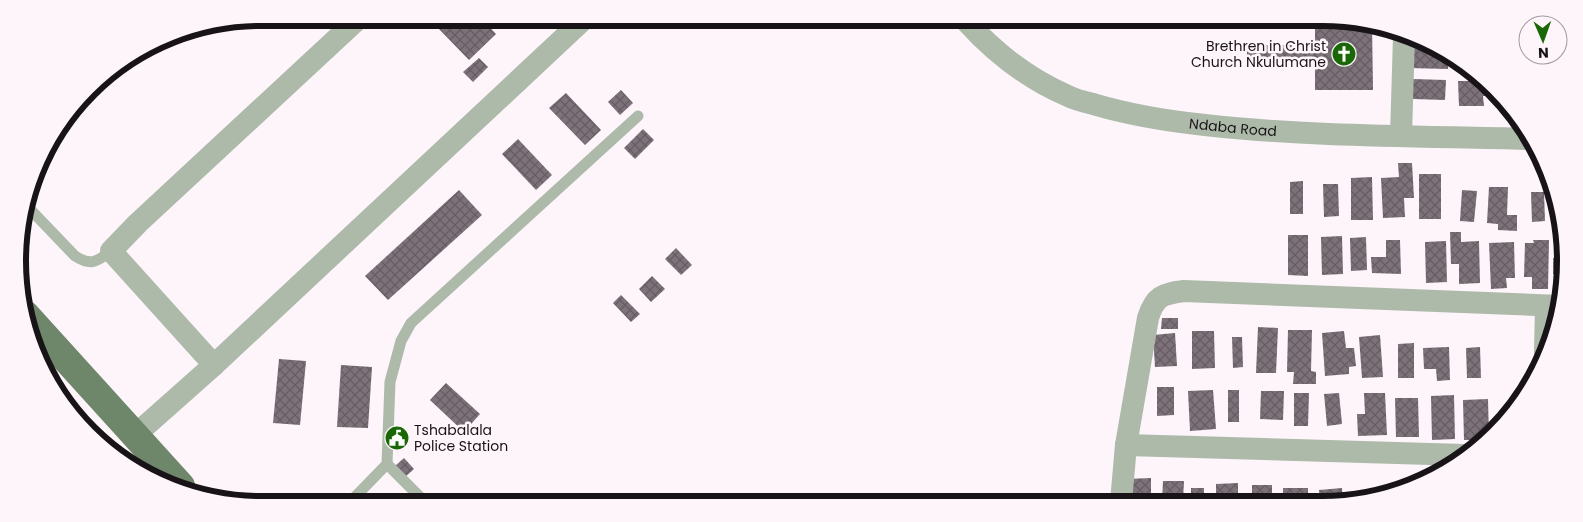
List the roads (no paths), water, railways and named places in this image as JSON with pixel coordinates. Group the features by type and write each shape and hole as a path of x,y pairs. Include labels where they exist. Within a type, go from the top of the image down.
{"main road":[{"path":"35,325 175,479"}],"street":[{"path":"214,365 111,251 138,222 350,26"},
{"path":"134,436 214,365 577,26"},
{"name":"Ndaba Road","path":"972,26 1003,57 1034,79 1070,97 1114,110 1171,121 1314,134 1522,139"},
{"path":"1401,136 1404,41"},
{"path":"1122,496 1126,445 1148,318 1152,306 1158,298 1169,293 1184,291 1552,306"},
{"path":"1126,445 1454,455"}],"lane":[{"path":"356,496 387,464 390,382 401,342 411,323 638,116"},
{"path":"32,211 75,256 84,262 95,262 111,251"},
{"path":"387,464 418,496"}],"place":[{"name":"Brethren in Christ Church Nkulumane","path":"1344,54"},
{"name":"Tshabalala Police Station","path":"397,438"}]}
